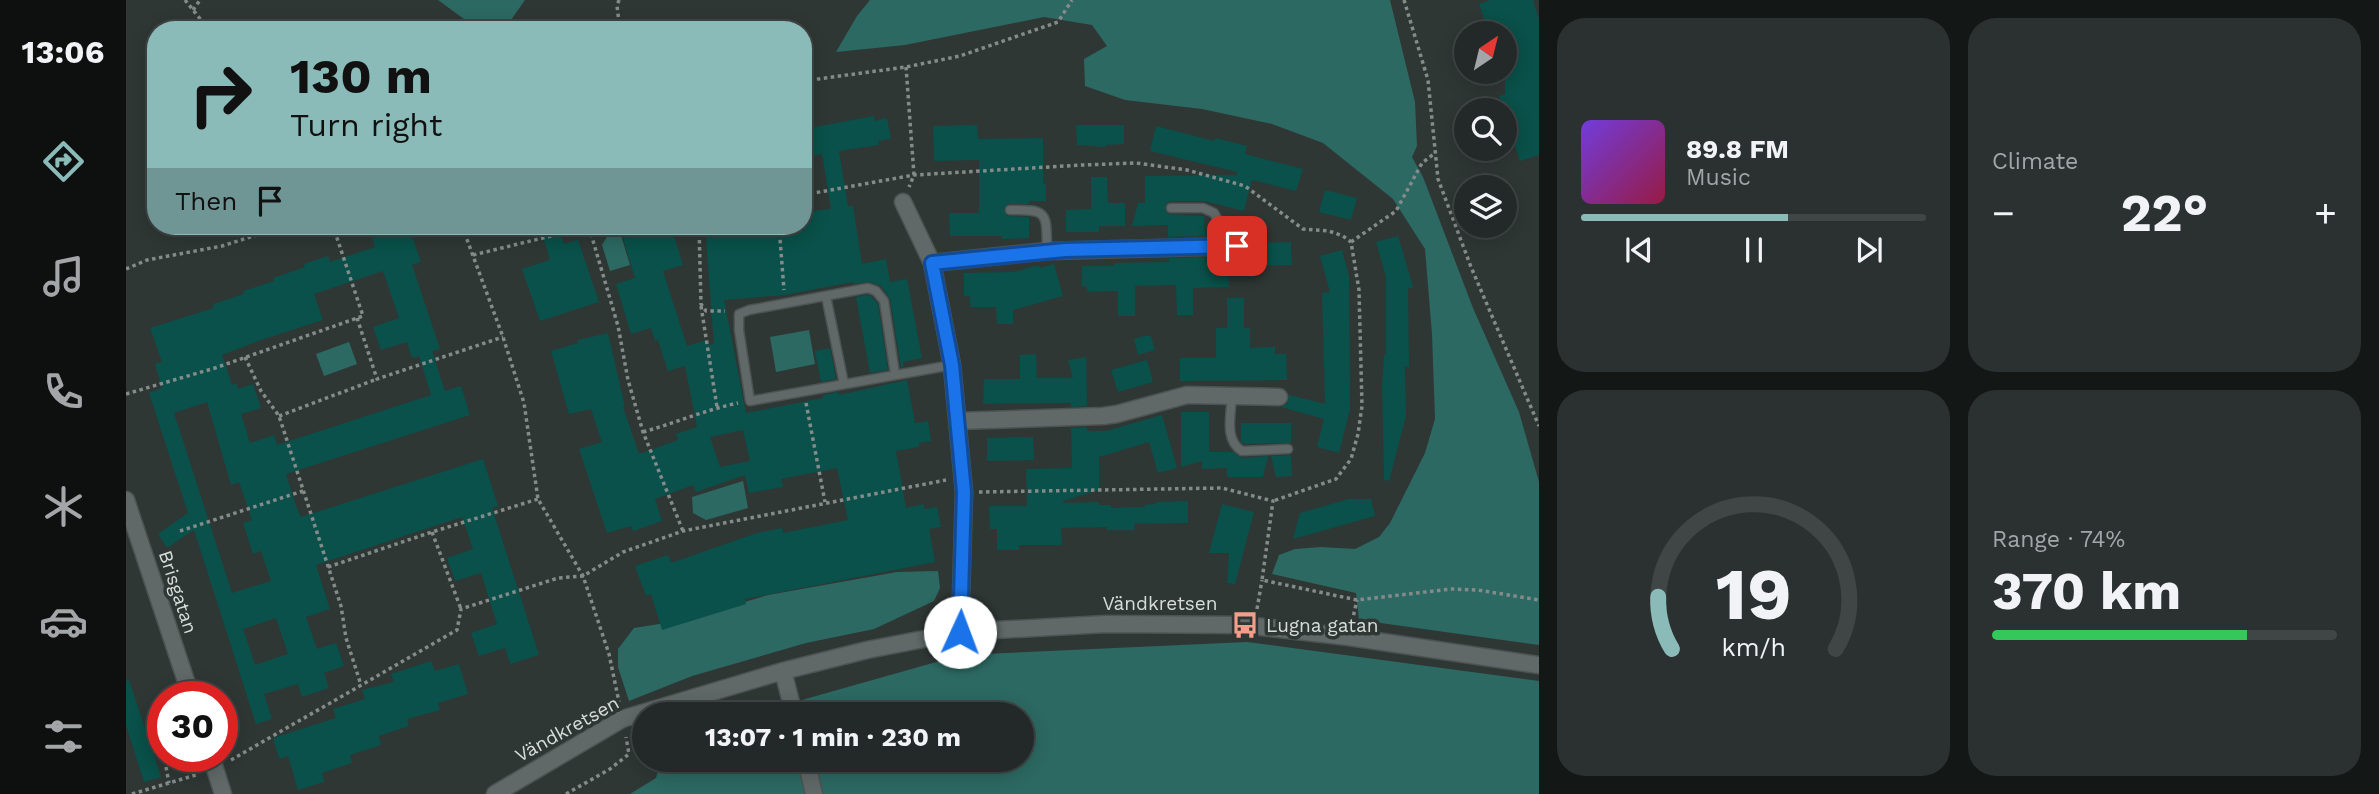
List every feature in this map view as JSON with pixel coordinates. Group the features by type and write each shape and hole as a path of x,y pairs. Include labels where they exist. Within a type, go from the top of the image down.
{"street":[{"path":"903,202 932,263 952,365 963,484 960,632"},
{"path":"932,263 1047,251 1237,246"},
{"path":"958,421 1103,416 1187,395 1279,397"},
{"name":"Brisgatan","path":"126,500 186,681"},
{"name":"Vändkretsen","path":"495,794 622,719 783,671 867,650 960,632 1106,624 1245,625 1349,637 1539,665"},
{"path":"783,671 791,702"},
{"path":"216,772 223,794"},
{"path":"809,772 814,794"}],"lane":[{"path":"1171,208 1203,208 1214,213 1219,222 1219,246"},
{"path":"1010,210 1034,209 1041,214 1046,222 1047,251"},
{"path":"895,374 884,301 876,291 868,288 739,314 750,401 952,365"},
{"path":"826,296 844,384"},
{"path":"1232,396 1230,440 1236,447 1242,451 1288,449"}],"path":[{"path":"185,0 202,21"},
{"path":"193,10 200,0"},
{"path":"619,0 619,21"},
{"path":"812,80 906,67 960,55 1058,22 1072,0"},
{"path":"1404,0 1427,80 1438,179 1466,254 1539,426"},
{"path":"903,202 914,176 906,67"},
{"path":"1351,243 1396,211 1422,163 1435,153"},
{"path":"461,609 558,578 583,576 623,552 683,531 825,503 963,484 1222,488 1273,501 1336,479 1351,459 1362,405 1359,290 1351,243 1343,236 1329,231 1303,229 1245,186 1187,170 1136,163 1082,164 914,176 812,193"},
{"path":"126,269 147,260 222,246 257,235"},
{"path":"126,394 363,316 336,235"},
{"path":"465,235 524,403 538,499 583,576 609,654 629,754 610,769 566,794"},
{"path":"473,255 554,235"},
{"path":"593,235 643,432 683,531"},
{"path":"699,235 701,304 717,407"},
{"path":"779,235 785,304"},
{"path":"701,304 706,311 722,310 739,314"},
{"path":"357,318 377,379"},
{"path":"279,416 377,379 503,337"},
{"path":"245,357 261,391 279,416 341,606 346,638 360,685"},
{"path":"804,391 825,503"},
{"path":"643,432 717,407 750,401"},
{"path":"180,531 303,491"},
{"path":"328,567 538,499"},
{"path":"1257,611 1273,501"},
{"path":"238,750 457,630 461,609 432,532"},
{"path":"1262,580 1357,600 1451,589 1478,590 1539,600"},
{"path":"167,772 169,783"},
{"path":"132,794 169,783 193,772"}],"shaded area":[{"path":"438,0 525,0 510,21 467,21"},
{"path":"870,0 1390,0 1415,102 1417,146 1412,157 1423,177 1473,308 1519,412 1539,482 1539,645 1359,620 1356,593 1272,574 1279,555 1295,549 1355,549 1379,537 1390,523 1425,453 1435,419 1425,249 1393,199 1323,143 1272,124 1202,109 1125,100 1085,86 1084,59 1107,46 1092,25 1044,17 905,45 836,52 857,16"},
{"path":"608,235 621,235 630,265 610,271 602,245"},
{"path":"809,330 815,364 776,372 770,337"},
{"path":"349,342 357,364 324,376 316,354"},
{"path":"743,481 748,508 706,520 693,513 692,497"},
{"path":"938,571 940,588 934,601 874,629 806,643 692,676 629,701 618,667 618,649 634,628 684,620 768,595 897,572"},
{"path":"1247,642 1539,681 1539,794 630,794 656,778 658,772 1034,772 1034,702 795,702 961,655"}],"building":[{"path":"1490,0 1533,0 1539,19 1539,155 1520,161 1517,152 1517,98 1499,96 1505,94 1505,84 1517,84 1517,21 1485,21 1479,4"},
{"path":"874,116 874,121 887,118 891,139 878,141 879,145 839,151 848,206 853,206 862,264 886,259 890,282 907,279 922,358 903,362 904,367 901,367 890,299 881,286 870,282 853,282 784,295 724,300 746,413 823,398 823,395 838,392 839,395 907,380 915,423 928,421 931,441 919,443 919,447 896,451 906,508 924,504 924,509 937,507 941,527 929,529 935,562 745,599 746,604 662,630 651,594 646,596 635,566 668,555 671,563 757,533 782,528 783,533 848,520 837,468 781,479 783,487 749,493 745,475 696,492 693,485 655,499 662,521 633,531 631,526 607,533 579,449 602,442 591,409 569,414 551,351 578,343 578,340 608,333 623,407 639,454 678,440 676,434 697,427 685,366 668,371 651,328 631,334 616,284 635,278 623,238 632,235 674,235 683,265 663,271 687,346 706,340 708,345 714,344 706,235 812,235 812,211 831,209 822,154 812,156 812,128","holes":["743,430 750,461 720,467 710,437"]},
{"path":"977,125 978,139 1043,138 1043,184 1046,184 1046,201 1009,204 1004,209 1007,216 1029,217 1029,238 950,236 949,213 979,213 979,160 934,161 933,126"},
{"path":"1076,125 1124,125 1124,144 1106,147 1077,145"},
{"path":"1156,126 1214,141 1215,138 1247,146 1245,154 1303,169 1296,191 1252,180 1244,211 1204,201 1171,201 1166,204 1168,214 1204,216 1205,236 1168,237 1168,225 1132,226 1138,203 1145,203 1145,176 1237,175 1237,172 1150,151"},
{"path":"1091,177 1107,177 1108,203 1125,203 1125,226 1099,226 1099,232 1066,232 1066,210 1091,209"},
{"path":"1325,190 1357,198 1351,220 1319,212"},
{"path":"371,235 412,235 421,262 412,265 440,349 432,351 445,391 461,386 470,415 286,474 296,506 301,517 483,459 498,506 492,508 539,655 510,664 505,648 479,656 471,633 497,624 481,573 455,581 447,558 473,549 462,517 316,565 330,609 306,617 317,649 336,643 344,666 324,673 329,688 302,697 298,684 264,694 272,719 256,724 194,530 167,548 158,534 188,513 149,393 162,388 155,364 162,362 150,328 214,308 213,304 274,281 273,278 305,267 304,264 328,256 330,262 375,247","holes":["383,271 399,318 373,327 381,350 407,342 412,358 419,356 431,395 277,445 274,435 250,443 241,414 261,408 253,384 238,389 236,383 232,385 222,355 323,320 314,294","207,402 231,485 239,482 252,520 243,523 253,554 261,551 271,581 232,593 174,413","276,618 288,654 255,665 243,629"]},
{"path":"543,235 561,235 564,244 578,240 599,302 540,321 522,269 550,260"},
{"path":"1398,236 1413,287 1408,289 1409,367 1405,366 1406,416 1389,481 1384,480 1382,385 1386,355 1386,277 1376,242"},
{"path":"1291,242 1292,265 1255,266 1255,243"},
{"path":"1342,250 1349,276 1350,409 1339,453 1317,447 1324,419 1281,407 1288,403 1289,395 1325,404 1322,293 1330,292 1320,256"},
{"path":"1205,257 1205,262 1228,262 1229,287 1193,288 1193,315 1177,315 1176,285 1135,286 1135,316 1118,316 1118,291 1088,292 1086,286 1082,287 1082,266 1169,262 1169,258"},
{"path":"1054,264 1063,296 1013,310 1013,324 997,324 996,307 970,307 970,296 964,296 964,273 1014,272"},
{"path":"867,295 878,304 888,370 870,373 856,297"},
{"path":"1227,298 1244,298 1244,328 1250,328 1250,348 1275,347 1275,354 1286,354 1287,380 1180,381 1180,358 1216,358 1216,328 1227,328"},
{"path":"1151,336 1155,350 1138,355 1134,339"},
{"path":"830,348 836,379 821,382 815,351"},
{"path":"1036,354 1037,378 1073,378 1068,360 1086,357 1087,406 1071,407 1071,403 983,404 984,379 1020,379 1020,355"},
{"path":"1147,360 1153,382 1118,392 1111,370"},
{"path":"1181,412 1209,412 1209,452 1233,452 1242,458 1268,456 1263,477 1227,477 1227,468 1202,469 1202,461 1181,467"},
{"path":"1162,415 1177,468 1158,473 1149,442 1099,457 1099,490 1063,503 1099,502 1099,505 1111,505 1111,508 1188,501 1188,523 1134,524 1135,530 1107,530 1107,527 1061,528 1062,545 1019,545 1019,550 997,550 997,529 990,529 989,506 1027,506 1026,469 1072,468 1071,428 1087,427 1087,431 1106,431"},
{"path":"1241,423 1291,423 1291,443 1244,444 1241,442"},
{"path":"1033,437 1034,460 987,461 987,438"},
{"path":"1291,455 1292,476 1276,477 1271,456"},
{"path":"1349,499 1371,499 1375,516 1293,539 1300,513"},
{"path":"1222,504 1254,512 1235,584 1227,583 1229,553 1209,553"},
{"path":"431,661 435,671 459,664 468,694 438,703 440,710 407,719 409,726 379,736 381,745 350,755 352,763 322,773 324,782 298,790 288,756 279,759 273,738 336,718 333,709 365,699 362,690 394,682 391,674"},
{"path":"129,680 147,735 147,772 159,772 161,777 144,782 126,725 126,681"}],"place":[{"name":"Lugna gatan","path":"1245,625"}],"route":[{"path":"960,632 964,492 952,365 932,263 1047,251 1237,246"}]}
